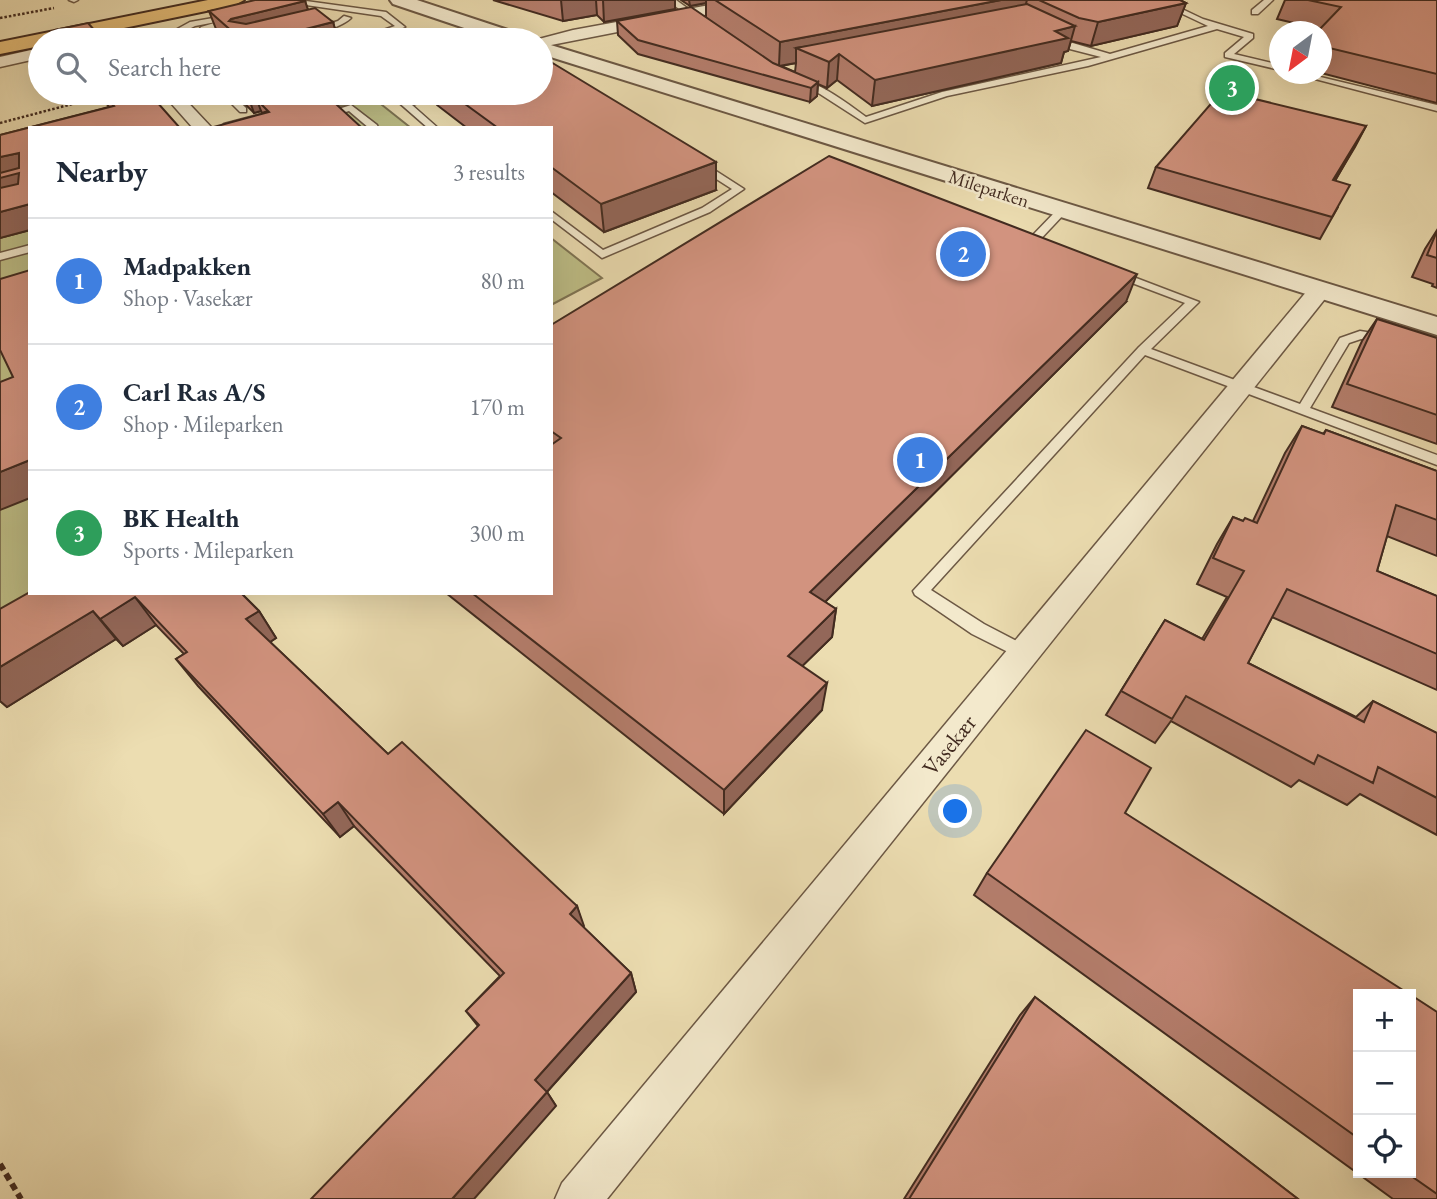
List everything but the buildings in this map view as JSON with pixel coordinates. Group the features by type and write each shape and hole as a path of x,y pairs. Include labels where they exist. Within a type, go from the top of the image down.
{"main road":[{"path":"127,28 241,10"},
{"path":"0,48 28,44"}],"street":[{"path":"399,0 483,28"},
{"path":"553,39 686,6 760,0"},
{"name":"Mileparken","path":"553,52 1437,326"},
{"path":"0,62 28,56"},
{"path":"181,105 201,126"},
{"path":"242,126 319,113 335,105"},
{"name":"Vasekær","path":"578,1199 1320,290"}],"lane":[{"path":"1157,0 1199,21 1250,36 1228,55 1269,65"},
{"path":"1255,12 1269,0"},
{"path":"672,1 686,6"},
{"path":"672,1 686,6 713,29"},
{"path":"277,8 306,3 347,15"},
{"path":"181,28 241,10"},
{"path":"205,28 241,10"},
{"path":"299,28 347,15 383,14 401,27 398,28"},
{"path":"323,28 341,23 347,15"},
{"path":"789,77 823,92 865,120 945,94 1085,64 1217,26"},
{"path":"1046,35 1069,46 1108,56"},
{"path":"1332,82 1437,108"},
{"path":"238,105 243,110"},
{"path":"406,105 432,126"},
{"path":"319,113 351,108 373,126"},
{"path":"553,216 602,255 706,210 739,189 693,160"},
{"path":"1019,238 1038,244 1062,211"},
{"path":"0,257 28,249"},
{"path":"1024,653 978,629 921,592 1143,351 1193,302 1106,270"},
{"path":"1302,411 1344,341 1360,335 1405,343"},
{"path":"1143,351 1437,460"}],"path":[{"path":"0,18 71,5"},
{"path":"0,123 75,105"},
{"path":"0,1164 21,1199"}],"green space":[{"path":"344,105 382,105 408,126 271,126"},
{"path":"28,195 28,595 0,619 0,202"},
{"path":"553,240 602,278 553,304"}],"place":[{"name":"BK Health","path":"1232,88"},
{"name":"Carl Ras A/S","path":"963,254"},
{"name":"Madpakken","path":"920,460"}]}
